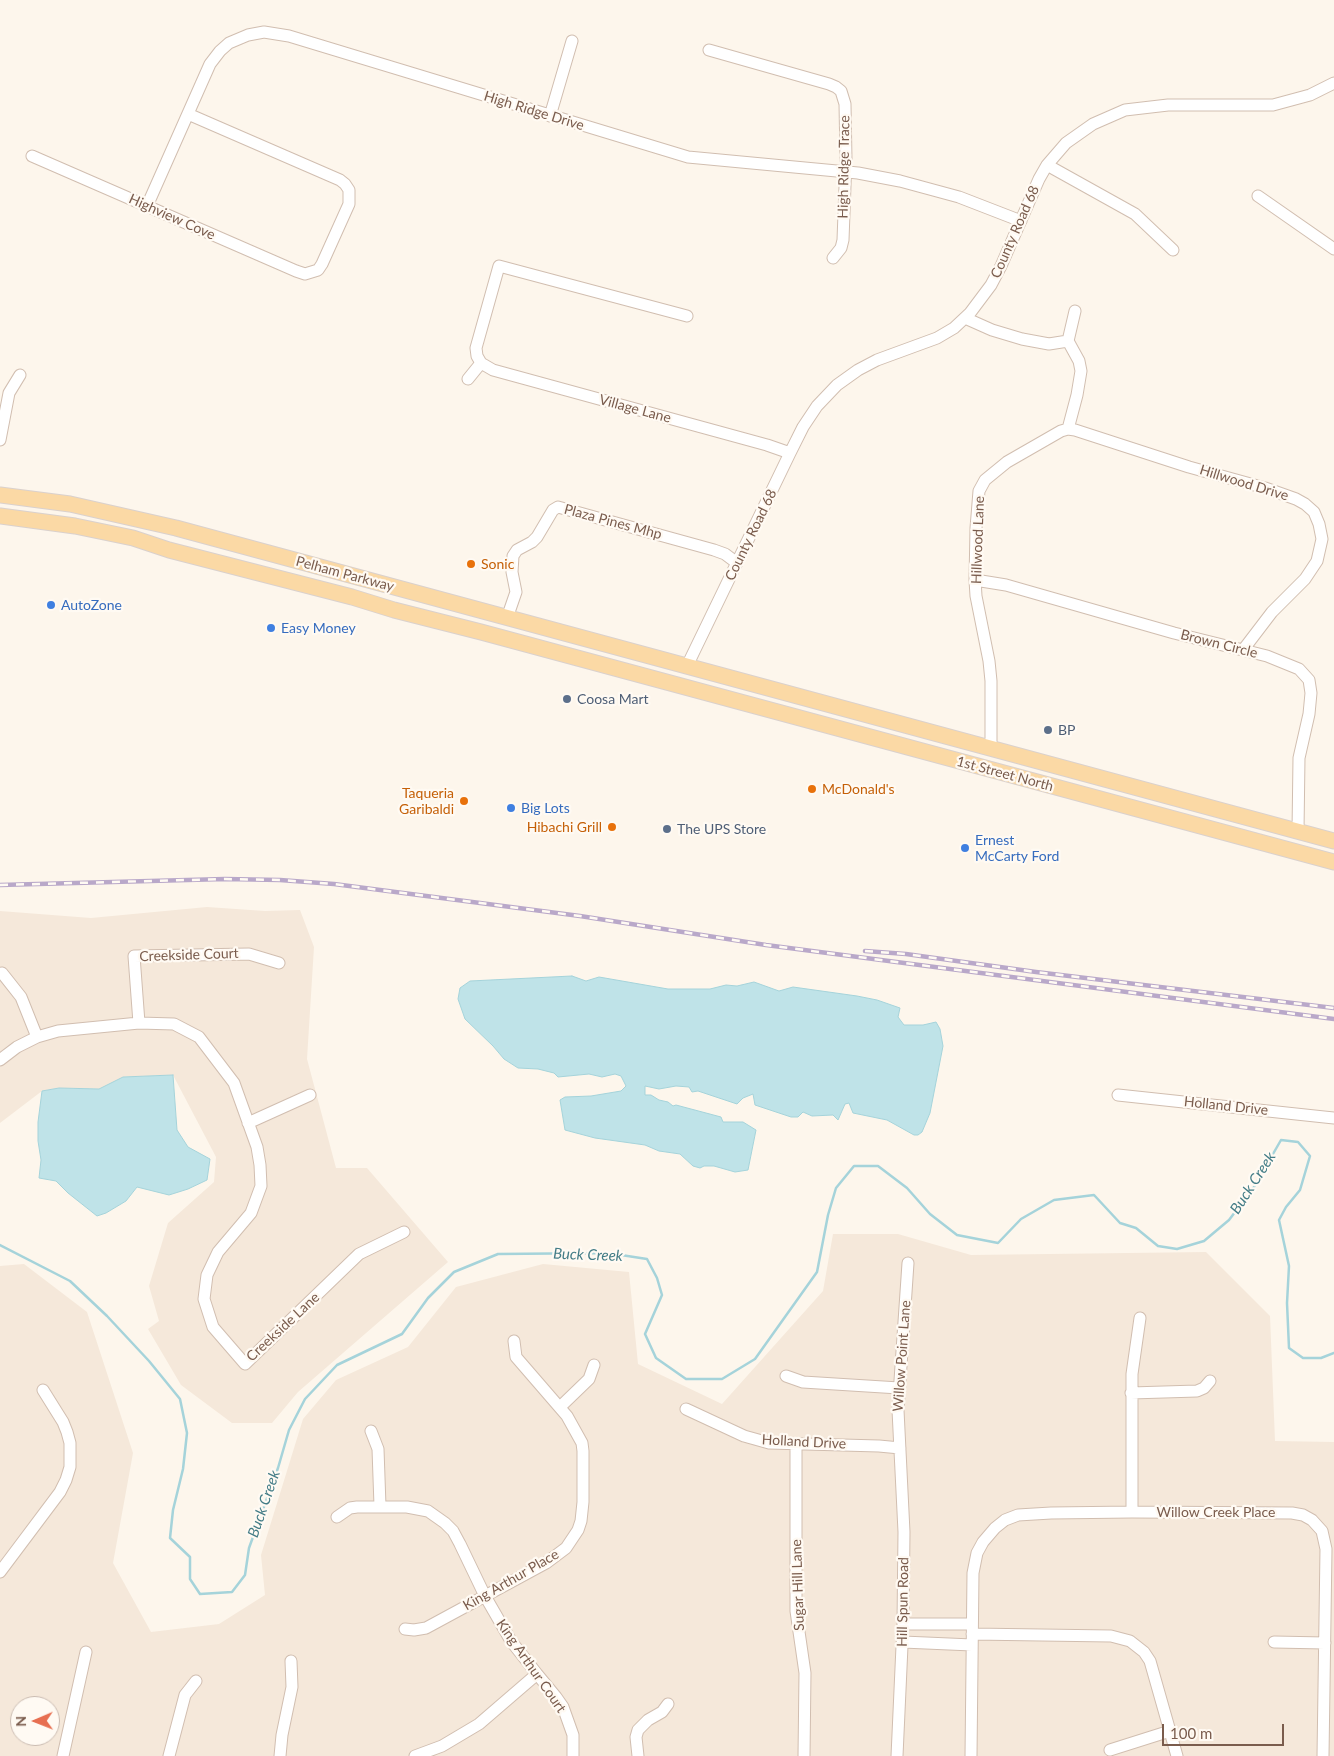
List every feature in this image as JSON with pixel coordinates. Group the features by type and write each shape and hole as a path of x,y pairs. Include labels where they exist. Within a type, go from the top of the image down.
{"main road":[{"name":"Pelham Parkway","path":"0,495 39,499 105,511 688,666"},
{"path":"100,531 105,511"},
{"name":"Pelham Parkway","path":"0,516 41,520 133,538 196,557 676,685"},
{"path":"196,557 200,535"},
{"path":"346,596 352,576"},
{"path":"471,629 474,610"},
{"path":"676,685 688,666"},
{"name":"1st Street North","path":"688,666 1334,841"},
{"name":"1st Street North","path":"676,685 1334,862"},
{"path":"780,713 786,693"},
{"path":"879,740 883,720"},
{"path":"989,769 991,748"},
{"path":"1062,789 1068,769"},
{"path":"1177,820 1182,800"},
{"path":"1292,851 1298,831"}],"street":[{"name":"High Ridge Drive","path":"147,206 205,72 220,51 229,43 240,37 264,32 289,36 688,157 845,172 900,181 938,190 1021,221"},
{"path":"550,116 572,41"},
{"name":"High Ridge Trace","path":"710,50 836,87 844,97 845,172 843,240 841,248 833,258"},
{"name":"County Road 68","path":"688,666 790,453 803,427 817,406 848,376 877,360 937,338 954,328 970,314 991,285 1039,179 1047,165 1066,143 1082,130 1125,110 1168,104 1273,105 1310,95 1334,83"},
{"name":"Highview Cove","path":"32,156 296,272 314,277 322,264 349,204 354,188 340,180 188,114"},
{"path":"1047,165 1135,214 1173,250"},
{"path":"1258,196 1334,249"},
{"path":"468,379 481,363 477,356 476,348 498,266 687,316"},
{"path":"1068,429 1077,395 1080,371 1079,361 1068,342 1075,311"},
{"path":"965,318 992,330 1022,339 1049,344 1068,342"},
{"name":"Village Lane","path":"481,363 492,370 767,445 790,453"},
{"path":"0,440 10,388 20,375"},
{"name":"Hillwood Lane","path":"991,748 989,661 976,596 975,580 976,528 981,485 989,476 1018,455 1068,429"},
{"name":"Hillwood Drive","path":"1068,429 1189,467 1264,488 1296,499 1314,512 1322,539 1317,561 1305,579 1272,612 1242,650"},
{"name":"Plaza Pines Mhp","path":"507,618 516,592 512,572 513,556 517,550 537,537 553,510 558,507 714,550 725,554 737,563"},
{"name":"Brown Circle","path":"975,580 1006,586 1242,650 1299,669 1309,680 1310,701 1299,758 1298,831"},
{"name":"Creekside Court","path":"139,1023 134,956 249,954 279,963"},
{"path":"2,973 21,997 37,1037"},
{"name":"Creekside Lane","path":"0,1060 17,1047 37,1037 58,1031 139,1023 174,1024 200,1037 234,1083 257,1147 260,1165 261,1186 252,1214 218,1252 207,1275 204,1299 213,1328 245,1364 360,1254 404,1232"},
{"path":"248,1123 310,1095"},
{"name":"Holland Drive","path":"1118,1095 1334,1118"},
{"name":"Willow Point Lane","path":"900,1448 899,1388 908,1263"},
{"path":"1132,1512 1131,1393 1133,1362 1140,1318"},
{"name":"King Arthur Place","path":"405,1629 426,1628 554,1558 571,1542 578,1530 582,1512 583,1451 577,1432 560,1407 516,1356 514,1341"},
{"path":"560,1407 589,1380 594,1365"},
{"path":"786,1376 804,1382 899,1388"},
{"path":"1131,1393 1197,1391 1204,1388 1210,1382"},
{"path":"2,1566 51,1504 65,1482 70,1458 68,1438 63,1422 43,1390"},
{"name":"Holland Drive","path":"686,1408 744,1436 761,1441 900,1448"},
{"path":"371,1430 378,1449 380,1506"},
{"name":"Sugar Hill Lane","path":"796,1444 796,1611 805,1673 804,1756"},
{"name":"Hill Spun Road","path":"896,1756 903,1642 904,1532 900,1448"},
{"name":"King Arthur Court","path":"337,1516 350,1508 380,1506 416,1508 428,1511 442,1519 453,1531 485,1596 511,1641 556,1697 565,1712 573,1735 573,1756"},
{"name":"Willow Creek Place","path":"971,1756 973,1573 977,1553 989,1533 1005,1520 1027,1514 1132,1512 1292,1513 1303,1515 1312,1520 1322,1531 1326,1549 1323,1756"},
{"path":"903,1624 972,1634 1111,1636 1130,1642 1144,1652 1150,1661 1177,1756"},
{"path":"903,1642 972,1634"},
{"path":"1274,1642 1325,1643"},
{"path":"63,1756 86,1652"},
{"path":"280,1756 282,1735 292,1687 291,1661"},
{"path":"414,1756 442,1746 479,1724 537,1674"},
{"path":"169,1756 185,1695 196,1681"},
{"path":"638,1756 636,1737 638,1730 648,1720 662,1712 668,1704"},
{"path":"1110,1750 1170,1731"}],"shaded area":[{"path":"207,907 265,911 300,910 314,947 307,1059 336,1168 367,1168 448,1262 298,1392 272,1423 232,1423 181,1385 148,1329 159,1321 149,1286 168,1223 214,1182 216,1157 173,1075 123,1077 99,1089 59,1088 42,1091 0,1123 0,911 91,918"},
{"path":"833,1234 898,1234 971,1255 1206,1252 1270,1316 1275,1441 1334,1442 1334,1756 0,1756 0,1266 24,1264 87,1312 133,1453 113,1563 151,1632 219,1624 265,1595 261,1555 303,1419 336,1380 408,1347 456,1287 543,1264 629,1272 638,1364 722,1404 823,1291"}],"water":[{"path":"572,976 586,981 599,977 668,989 710,989 754,982 779,991 793,987 857,996 877,1000 900,1008 898,1017 904,1025 923,1025 936,1022 940,1029 943,1046 930,1113 922,1132 914,1135 887,1120 853,1113 849,1103 845,1104 838,1120 833,1115 812,1116 803,1112 798,1117 791,1117 755,1105 753,1094 743,1098 737,1104 698,1091 692,1092 689,1087 676,1086 659,1089 645,1086 645,1095 651,1095 673,1106 676,1105 721,1117 723,1122 743,1122 756,1130 748,1170 735,1172 714,1166 700,1168 693,1166 680,1154 659,1151 645,1145 595,1138 565,1130 560,1100 565,1097 591,1096 621,1091 626,1086 621,1076 615,1074 602,1077 589,1074 558,1077 554,1073 538,1069 518,1068 504,1059 465,1019 458,999 460,988 470,981"},
{"path":"173,1075 177,1130 188,1147 210,1159 207,1180 169,1195 137,1187 126,1201 97,1216 56,1181 39,1178 41,1160 38,1122 42,1091 59,1088 99,1089 123,1077"}],"waterway":[{"name":"Buck Creek","path":"0,1245 70,1281 107,1316 149,1361 180,1399 187,1433 183,1469 173,1510 170,1538 190,1557 190,1579 200,1594 232,1592 245,1575 249,1548 278,1468 289,1430 305,1399 337,1365 402,1334 428,1298 454,1272 498,1254 608,1253 647,1259 657,1278 662,1295 645,1334 656,1358 686,1379 722,1379 755,1359 817,1272 828,1215 836,1188 854,1166 878,1166 907,1188 930,1214 957,1235 998,1243 1021,1219 1054,1200 1094,1195 1120,1223 1136,1228 1158,1246 1177,1249 1204,1241 1229,1220 1254,1187 1281,1140 1298,1142 1310,1156 1300,1190 1286,1207 1279,1220 1289,1266 1287,1303 1289,1348 1303,1358 1321,1358 1334,1353"}],"railway":[{"path":"0,885 225,879 280,880 334,884 580,916 766,945 1334,1019"},
{"path":"865,951 906,954 1036,972 1334,1008"}],"place":[{"name":"Sonic","path":"471,564"},
{"name":"AutoZone","path":"51,605"},
{"name":"Easy Money","path":"271,628"},
{"name":"Coosa Mart","path":"567,699"},
{"name":"BP","path":"1048,730"},
{"name":"McDonald's","path":"812,789"},
{"name":"Taqueria Garibaldi","path":"464,801"},
{"name":"Big Lots","path":"511,808"},
{"name":"Hibachi Grill","path":"612,827"},
{"name":"The UPS Store","path":"667,829"},
{"name":"Ernest McCarty Ford","path":"965,848"}]}
